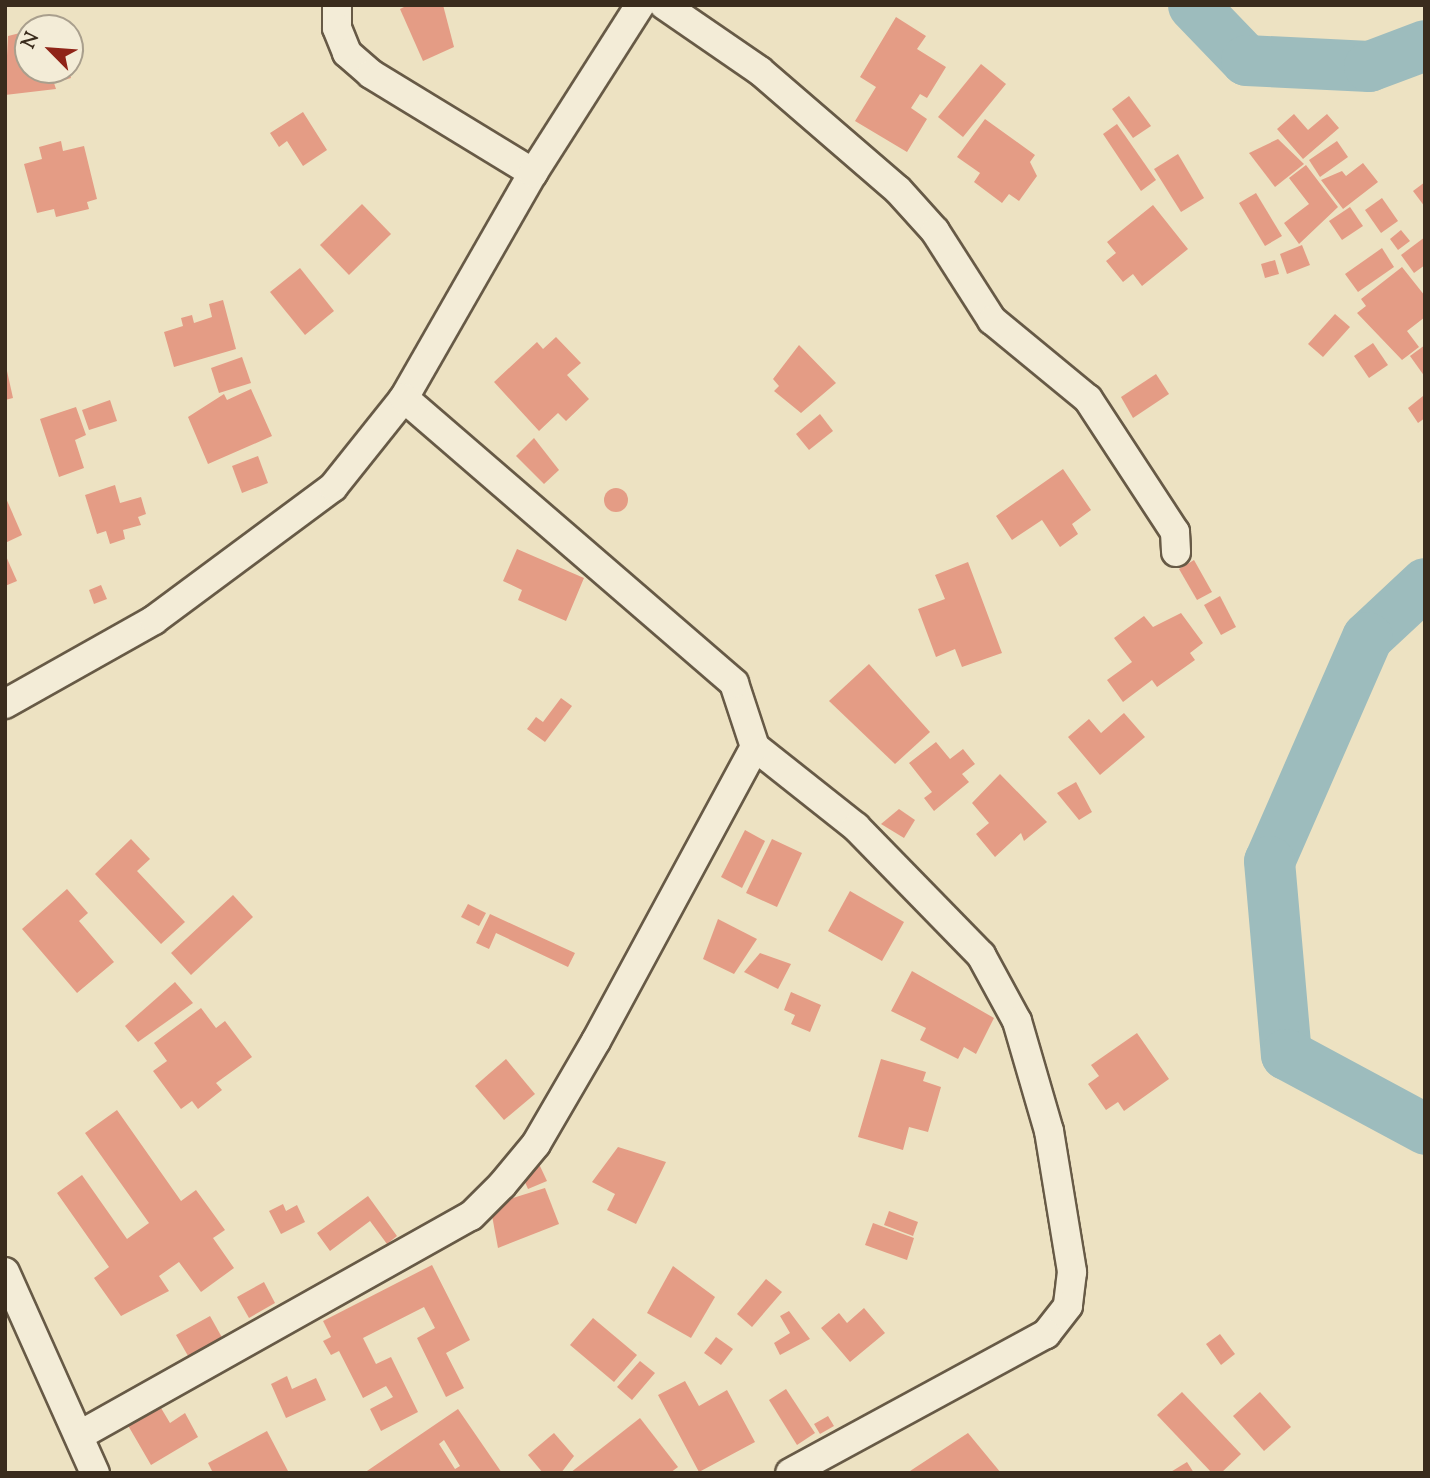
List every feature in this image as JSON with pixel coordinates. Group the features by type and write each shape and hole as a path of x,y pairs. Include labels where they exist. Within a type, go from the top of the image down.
{"street":[{"path":"338,5 337,28 347,52 372,74 533,173"},
{"path":"5,704 154,620 333,487 404,398 533,173 640,5"},
{"path":"664,5 760,71 898,190 935,231 992,320 1088,399 1175,532 1176,552"},
{"path":"404,398 712,660 734,683 755,747 856,827 981,955 1017,1021 1049,1131 1072,1272 1068,1306 1046,1334 790,1473"},
{"path":"80,1435 471,1216 494,1193 536,1144 590,1052 755,747"},
{"path":"5,1272 95,1473"}],"building":[{"path":"408,5 443,5 454,47 423,61 400,9"},
{"path":"896,17 926,36 917,49 946,67 927,98 920,94 911,108 927,119 907,152 855,121 876,87 860,77"},
{"path":"14,34 14,84 54,84 56,89 5,95 8,36"},
{"path":"981,64 1006,84 963,137 938,117"},
{"path":"1129,96 1151,126 1133,138 1112,109"},
{"path":"303,112 327,150 303,166 287,141 279,147 270,133"},
{"path":"1294,114 1308,130 1327,114 1339,128 1303,159 1277,129"},
{"path":"985,119 1035,155 1030,162 1037,176 1019,201 1009,194 1002,203 974,182 980,173 957,157"},
{"path":"1117,124 1156,180 1141,191 1103,134"},
{"path":"1278,139 1304,164 1275,187 1249,153"},
{"path":"61,141 63,151 84,146 97,199 87,202 89,209 56,217 54,209 37,213 24,164 42,159 39,147"},
{"path":"1337,141 1348,157 1320,177 1309,160"},
{"path":"1178,154 1204,198 1181,212 1154,169"},
{"path":"1363,163 1378,182 1343,209 1321,180 1342,171 1346,176"},
{"path":"1306,165 1338,207 1299,244 1284,223 1309,204 1289,178"},
{"path":"1425,182 1425,207 1413,191"},
{"path":"1256,193 1282,236 1265,246 1239,203"},
{"path":"1382,198 1398,221 1381,233 1365,210"},
{"path":"362,204 391,234 349,275 320,245"},
{"path":"1153,205 1188,249 1142,286 1133,274 1123,282 1106,261 1116,253 1107,242"},
{"path":"1350,207 1363,226 1342,240 1329,221"},
{"path":"1401,230 1410,241 1398,250 1390,239"},
{"path":"1425,237 1425,265 1414,273 1401,255"},
{"path":"1302,245 1310,265 1287,274 1280,254"},
{"path":"1382,248 1394,267 1358,292 1345,274"},
{"path":"1275,260 1279,274 1265,278 1261,264"},
{"path":"1402,267 1425,296 1425,317 1407,331 1419,347 1402,360 1357,313 1366,306 1361,299"},
{"path":"300,268 334,311 305,335 270,292"},
{"path":"223,300 236,349 174,367 164,332 183,326 181,318 192,315 194,323 212,317 209,304"},
{"path":"1335,314 1350,327 1323,357 1308,344"},
{"path":"556,337 581,363 567,375 589,399 566,421 558,413 539,431 494,382 537,342 543,349"},
{"path":"1373,343 1388,365 1369,378 1354,356"},
{"path":"799,345 836,383 801,413 774,391 779,386 773,379"},
{"path":"1425,345 1425,377 1410,356"},
{"path":"242,357 251,383 219,393 211,368"},
{"path":"5,362 13,398 5,400"},
{"path":"1156,374 1169,394 1133,418 1121,397"},
{"path":"251,389 272,436 208,464 188,417 224,394 227,400"},
{"path":"1423,396 1425,418 1418,423 1408,408"},
{"path":"110,400 117,421 89,430 82,410"},
{"path":"76,407 86,435 75,440 84,468 59,477 40,419"},
{"path":"820,414 833,431 809,450 796,434"},
{"path":"534,438 559,470 544,484 516,456"},
{"path":"258,456 268,483 242,493 232,466"},
{"path":"1063,469 1091,510 1072,524 1078,534 1060,547 1042,520 1012,540 996,516"},
{"path":"115,485 120,503 141,497 146,514 138,517 141,525 123,530 125,539 110,544 106,531 97,534 85,495"},
{"path":"616,488 627,495 628,500 621,511 616,512 605,505 604,500 611,489"},
{"path":"5,496 22,535 5,543"},
{"path":"517,549 584,578 566,621 518,600 522,590 503,581"},
{"path":"5,554 17,581 5,586"},
{"path":"1194,560 1212,592 1197,600 1179,569"},
{"path":"968,562 1002,653 962,667 955,649 936,657 918,609 945,599 935,575"},
{"path":"101,585 107,599 94,604 89,590"},
{"path":"1220,596 1236,627 1221,635 1204,605"},
{"path":"1181,613 1203,643 1190,653 1195,660 1157,687 1152,680 1123,702 1107,680 1132,662 1114,638 1144,616 1153,627"},
{"path":"869,664 930,732 895,764 829,701"},
{"path":"561,698 572,706 545,742 527,729 536,717 543,722"},
{"path":"1124,713 1145,737 1100,775 1068,737 1089,719 1101,733"},
{"path":"936,742 950,759 963,749 975,764 962,774 969,782 934,811 924,798 932,792 909,763"},
{"path":"1000,774 1047,822 1024,841 1021,833 995,857 976,834 989,823 972,803"},
{"path":"1076,782 1092,812 1079,820 1057,793"},
{"path":"899,809 915,820 904,838 881,824"},
{"path":"745,830 765,841 742,888 721,877"},
{"path":"131,839 150,859 137,871 185,922 161,944 95,874"},
{"path":"772,839 802,853 777,907 746,893"},
{"path":"67,889 88,913 79,921 114,962 77,993 22,929"},
{"path":"850,891 904,922 882,961 828,931"},
{"path":"233,895 253,917 191,975 171,953"},
{"path":"468,904 486,913 479,926 461,917"},
{"path":"490,914 575,953 568,967 496,933 489,949 476,943"},
{"path":"718,919 757,939 734,974 703,959"},
{"path":"760,953 791,964 778,989 744,972"},
{"path":"912,971 994,1018 976,1054 964,1047 958,1059 920,1040 926,1028 891,1011"},
{"path":"175,982 193,1003 138,1042 125,1026"},
{"path":"791,992 821,1005 810,1032 791,1024 795,1015 784,1010"},
{"path":"201,1008 216,1028 225,1021 252,1057 216,1083 222,1090 198,1109 192,1101 181,1109 153,1071 167,1061 154,1043"},
{"path":"1137,1033 1169,1079 1124,1111 1118,1102 1106,1110 1088,1084 1099,1076 1091,1065"},
{"path":"506,1059 535,1094 504,1120 475,1086"},
{"path":"881,1059 926,1072 923,1081 941,1087 928,1132 909,1127 903,1150 858,1137"},
{"path":"117,1110 181,1201 196,1190 225,1230 213,1238 234,1268 201,1292 179,1262 159,1276 169,1291 121,1316 94,1278 109,1267 57,1193 82,1175 127,1239 149,1223 85,1133"},
{"path":"618,1147 666,1162 636,1224 607,1210 615,1194 592,1182"},
{"path":"539,1164 547,1181 528,1189 521,1173"},
{"path":"545,1188 559,1224 498,1248 490,1205"},
{"path":"368,1196 397,1236 387,1244 370,1221 330,1251 317,1233"},
{"path":"283,1204 286,1211 297,1205 305,1222 281,1234 269,1211"},
{"path":"889,1211 918,1222 913,1236 884,1225"},
{"path":"873,1223 914,1238 907,1260 865,1245"},
{"path":"432,1265 470,1340 446,1353 464,1388 446,1397 417,1338 435,1328 424,1307 363,1338 376,1364 391,1357 418,1412 381,1431 370,1409 393,1397 386,1386 363,1398 339,1351 331,1355 323,1341 331,1337 323,1321"},
{"path":"673,1266 715,1297 691,1338 647,1313"},
{"path":"766,1279 782,1292 752,1327 737,1314"},
{"path":"264,1282 275,1303 249,1318 237,1297"},
{"path":"864,1308 885,1333 850,1362 821,1328 839,1313 847,1323"},
{"path":"789,1311 810,1339 780,1355 774,1343 790,1333 780,1316"},
{"path":"210,1316 224,1341 191,1361 176,1335"},
{"path":"593,1318 637,1355 614,1382 570,1345"},
{"path":"1220,1334 1235,1354 1221,1365 1206,1344"},
{"path":"716,1337 733,1349 721,1365 704,1353"},
{"path":"640,1361 655,1373 632,1400 617,1387"},
{"path":"287,1376 292,1389 316,1378 326,1400 286,1418 271,1384"},
{"path":"685,1381 699,1406 727,1390 755,1442 699,1472 658,1395"},
{"path":"786,1389 815,1433 797,1445 769,1400"},
{"path":"1182,1392 1241,1454 1221,1473 1212,1473 1157,1415"},
{"path":"1260,1392 1291,1427 1264,1451 1233,1416"},
{"path":"158,1403 170,1423 185,1413 198,1437 151,1465 126,1422"},
{"path":"458,1409 502,1473 364,1473","holes":["444,1440 460,1466 455,1469 439,1444"]},
{"path":"828,1416 834,1426 820,1434 814,1424"},
{"path":"640,1418 678,1467 670,1473 570,1473"},
{"path":"267,1431 289,1473 213,1473 208,1463"},
{"path":"554,1433 574,1456 561,1473 543,1473 528,1455"},
{"path":"968,1433 1001,1473 907,1473"},
{"path":"1187,1462 1194,1473 1169,1473"}],"waterway":[{"path":"1193,5 1246,60 1369,66 1425,45"},
{"path":"1425,583 1367,637 1269,861 1286,1054 1425,1129"}]}
